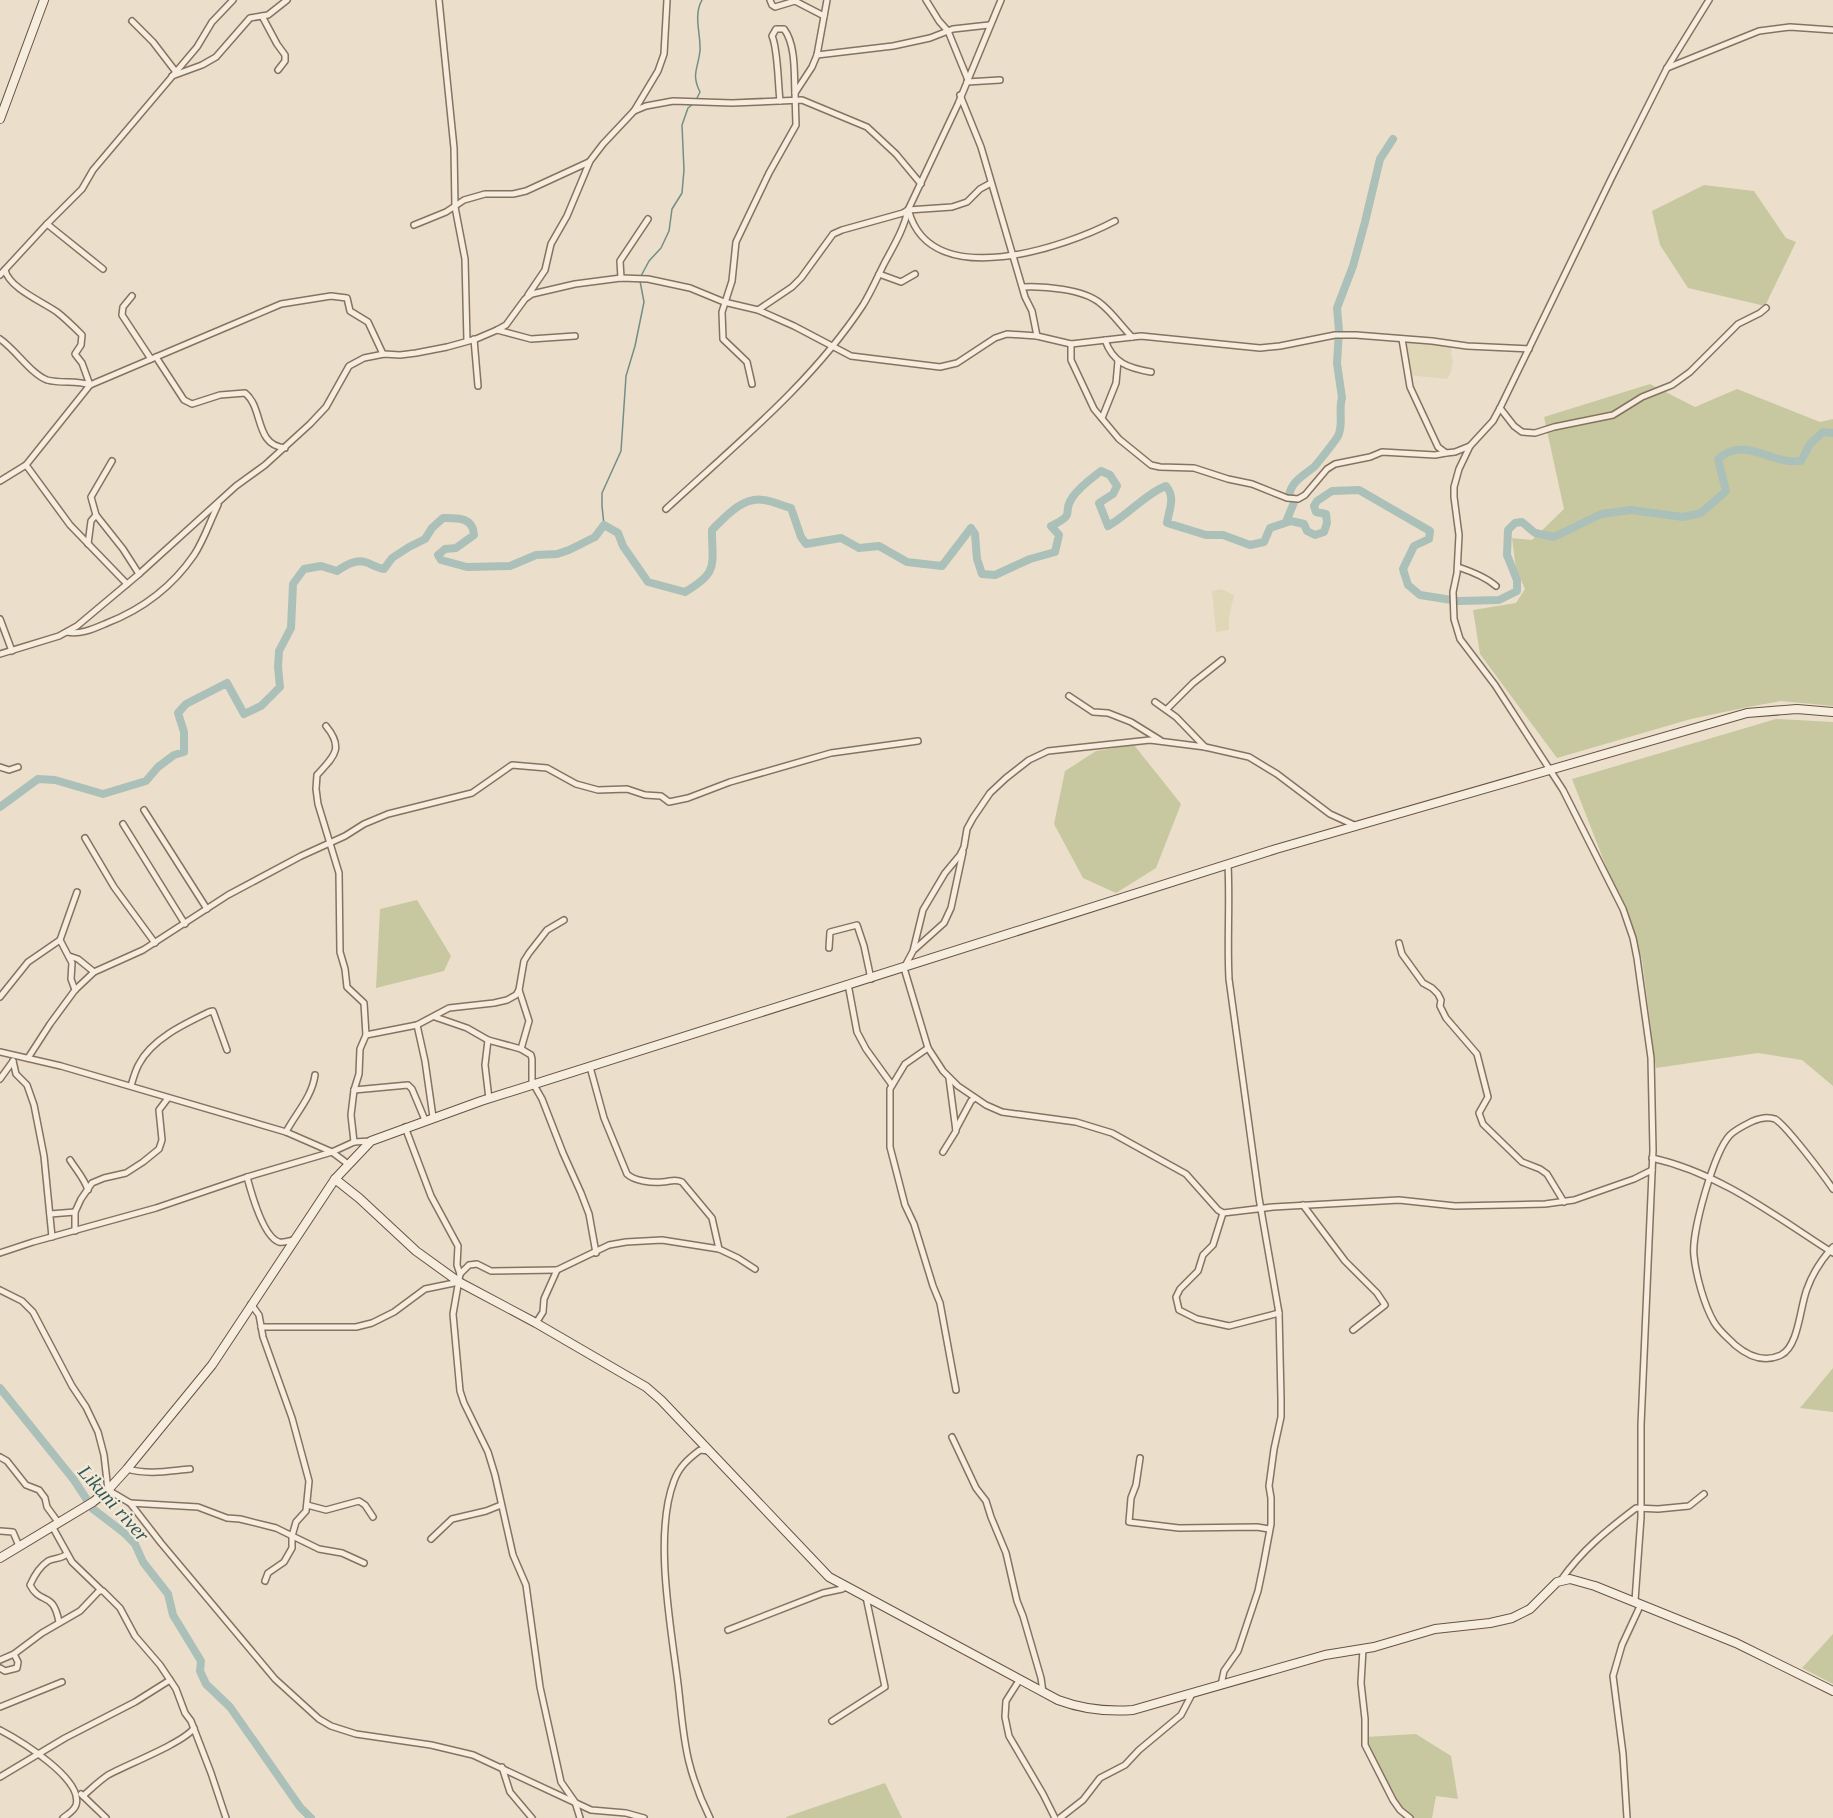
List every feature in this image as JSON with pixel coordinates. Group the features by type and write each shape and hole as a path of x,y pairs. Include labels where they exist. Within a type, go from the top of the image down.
{"street":[{"path":"0,119 44,0"},
{"path":"0,275 82,189 93,170 197,47 213,22 233,0"},
{"path":"174,74 202,65 216,57 250,18 268,15 287,0"},
{"path":"439,0 454,148 455,207 465,259 467,341"},
{"path":"0,654 67,632 127,584 220,501 285,448 326,407 349,366 364,358 383,354 416,353 474,339 497,330 511,319 545,270 552,244 565,220 590,161 634,111 662,62 667,0"},
{"path":"770,0 775,7 789,2 800,2 824,16"},
{"path":"926,0 948,31 968,81"},
{"path":"666,509 819,363 862,305 907,217 908,210 968,81 1001,0"},
{"path":"1627,1818 1623,1754 1613,1676 1638,1602 1641,1415 1652,1170 1651,1058 1633,938 1612,886 1567,796 1495,685 1460,639 1452,609 1458,567 1458,526 1454,487 1470,446 1493,421 1500,408 1667,68 1708,0"},
{"path":"795,93 817,55 826,1"},
{"path":"262,16 285,55 285,61 278,69"},
{"path":"132,21 153,42 174,74"},
{"path":"817,55 916,41 948,31 989,25"},
{"path":"1667,68 1759,31 1790,27 1833,30"},
{"path":"752,384 747,362 726,343 722,335 722,312 732,281 738,238 769,173 796,125 793,56 788,33 780,28 772,36 777,48 780,100"},
{"path":"968,81 1000,80"},
{"path":"0,92 9,95"},
{"path":"960,95 981,147 1032,311 1037,336"},
{"path":"634,111 646,106 673,101 732,103 795,100 812,104 863,124 896,154 921,184"},
{"path":"414,225 455,207 464,200 485,194 513,194 526,191 573,171 590,161"},
{"path":"758,310 796,283 833,234 908,210 952,207 967,202 980,189 991,183"},
{"path":"908,210 919,233 926,240 944,251 975,257 1014,255 1052,247 1088,236 1096,229 1115,221"},
{"path":"621,278 620,261 648,219"},
{"path":"47,224 103,269"},
{"path":"5,270 14,283 62,316 82,335 81,345 75,354 82,363 90,385"},
{"path":"879,274 902,282 915,274"},
{"path":"525,299 540,291 621,278 648,279 690,288 724,302 758,310 794,326 845,354 940,367 957,363 1001,336 1037,336 1071,344 1132,337 1260,348 1338,335 1529,350"},
{"path":"1023,287 1041,286 1086,295 1100,303 1132,337"},
{"path":"132,296 123,307 122,315 184,400 192,404 220,395 245,393 255,404 260,426 270,444 285,448"},
{"path":"0,481 26,465 90,385 281,304 336,296 347,298 352,315 368,322 383,354"},
{"path":"1500,408 1514,426 1522,432 1535,433 1613,415 1642,397 1672,385 1690,372 1738,324 1760,314 1766,308"},
{"path":"497,330 531,339 575,336"},
{"path":"0,339 22,358 31,370 43,378 90,385"},
{"path":"474,339 478,386"},
{"path":"1402,339 1408,379 1413,395 1438,447 1446,453"},
{"path":"1105,340 1109,350 1118,361 1151,372"},
{"path":"1071,344 1071,360 1088,400 1119,439 1151,465 1194,468 1227,479 1252,484 1287,498 1298,499 1305,495 1327,469 1335,464 1370,457 1382,452 1435,455 1455,452 1470,446"},
{"path":"1102,418 1116,383 1118,361"},
{"path":"111,461 91,497 96,515 139,574"},
{"path":"26,465 54,506 127,584"},
{"path":"67,632 89,630 106,624 133,612 161,592 194,555 220,501"},
{"path":"88,544 91,521 96,515"},
{"path":"1458,567 1470,571 1479,578 1488,579 1496,586"},
{"path":"0,619 12,651"},
{"path":"1167,709 1222,660"},
{"path":"1069,696 1093,712 1108,713 1131,722 1162,740"},
{"path":"1155,702 1167,709 1205,747"},
{"path":"0,1253 52,1236 75,1232 156,1208 247,1177 332,1152 354,1142 371,1141 429,1118 1354,825 1747,713 1788,709 1833,712"},
{"path":"326,726 336,744 336,752 334,758 316,779 318,804 339,873 340,952 347,987 364,1003 366,1035 360,1049 359,1074 354,1090 351,1115 354,1142"},
{"path":"1354,825 1330,814 1277,774 1250,757 1205,747 1162,740 1123,742 1048,751 1034,757 990,793 967,828 951,908 944,923 914,951 904,968 928,1048 949,1078 975,1098 1002,1112 1076,1122 1112,1133 1186,1174 1223,1213 1231,1214 1261,1208 1399,1200 1455,1206 1545,1204 1564,1202 1652,1170"},
{"path":"28,1058 75,990 94,972 155,943 262,876 331,843 364,824 388,814 472,793 512,765 548,768 576,784 598,790 627,789 645,795 661,796 669,802 831,753 918,741"},
{"path":"0,767 9,770 18,767"},
{"path":"144,810 207,909"},
{"path":"123,824 185,924"},
{"path":"85,838 114,887 155,943"},
{"path":"914,951 923,910 945,873 964,848"},
{"path":"1221,1686 1224,1671 1238,1651 1258,1591 1269,1529 1271,1497 1269,1486 1281,1417 1279,1312 1261,1208 1229,979 1228,865"},
{"path":"75,990 71,979 72,963 60,940 77,892"},
{"path":"366,1035 417,1025 449,1008 507,1000 516,995 524,961 529,953 547,930 564,920"},
{"path":"829,948 830,932 857,925 871,979"},
{"path":"0,997 20,975 28,962 60,940"},
{"path":"1399,943 1402,954 1423,983 1438,994 1441,1000 1440,1006 1446,1018 1477,1053 1488,1097 1479,1113 1483,1124 1522,1162 1546,1174 1564,1202"},
{"path":"69,956 78,959 94,972"},
{"path":"848,984 857,1032 866,1049 892,1085"},
{"path":"519,990 529,1021 521,1049"},
{"path":"131,1086 139,1064 158,1042 209,1012 213,1011 227,1050"},
{"path":"435,1017 467,1028 488,1040 521,1049 531,1055 533,1085 542,1099 581,1192 589,1214 596,1252"},
{"path":"417,1025 426,1070 429,1118"},
{"path":"488,1040 485,1065 489,1099"},
{"path":"928,1048 905,1064 890,1089 890,1147 905,1205 914,1224 940,1303 956,1390"},
{"path":"0,1052 14,1058 28,1058 62,1066 286,1132 332,1152 348,1164"},
{"path":"0,1079 14,1058"},
{"path":"14,1058 16,1074 27,1085 34,1105 44,1156 52,1236"},
{"path":"590,1067 604,1118 629,1177 660,1183 677,1180 682,1182 712,1218 719,1249"},
{"path":"286,1132 314,1086 315,1075"},
{"path":"949,1078 956,1131"},
{"path":"354,1090 408,1085 429,1118"},
{"path":"75,1232 75,1212 93,1183 126,1173 159,1149 162,1140 159,1110 168,1098"},
{"path":"944,1152 971,1101 975,1098"},
{"path":"1652,1158 1673,1162 1711,1178 1746,1196 1832,1250 1823,1257 1806,1290 1793,1341 1786,1352 1777,1357 1762,1359 1741,1349 1721,1332 1714,1322 1707,1308 1694,1257 1699,1215 1711,1178 1725,1144 1731,1134 1755,1120 1769,1117 1779,1122 1833,1189"},
{"path":"405,1127 431,1196 458,1246 457,1265 460,1278"},
{"path":"0,1558 89,1504 108,1490 127,1469 196,1386 335,1179 371,1141"},
{"path":"70,1160 83,1177 88,1190"},
{"path":"247,1177 264,1224 274,1239 286,1242 293,1240"},
{"path":"335,1179 416,1251 646,1387 829,1577 1058,1700 1077,1706 1116,1711 1132,1710 1325,1655 1363,1649 1435,1629 1490,1623 1512,1618 1530,1609 1561,1580 1575,1560 1598,1537 1636,1508 1658,1509 1689,1506 1704,1494"},
{"path":"1303,1205 1339,1253 1386,1305 1353,1330"},
{"path":"50,1214 75,1212"},
{"path":"1223,1213 1213,1245 1203,1255 1198,1271 1180,1289 1176,1297 1179,1310 1197,1319 1229,1326 1279,1312"},
{"path":"580,1818 575,1802 561,1782 540,1687 526,1585 516,1564 495,1474 488,1452 460,1391 453,1314 460,1278 469,1265 477,1264 491,1271 558,1270 609,1245 662,1240 719,1249 755,1269"},
{"path":"536,1323 543,1312 544,1299 558,1270"},
{"path":"261,1327 356,1327 372,1323 394,1312 425,1289 460,1278"},
{"path":"0,1290 22,1301 33,1312 52,1344 98,1432 104,1455 108,1490"},
{"path":"251,1304 259,1315 262,1337 292,1418 309,1481 306,1511 296,1522 292,1536 293,1543 288,1556 284,1562 268,1573 265,1581"},
{"path":"952,1437 976,1488 986,1501 1006,1552 1043,1692"},
{"path":"710,1451 700,1450 687,1460 680,1467 673,1482 666,1526 665,1579 683,1733 697,1790 710,1818"},
{"path":"0,1457 7,1461 26,1485 39,1490 45,1498 67,1554 80,1571 120,1608 135,1636 170,1680 194,1728 218,1789 225,1818"},
{"path":"1140,1458 1136,1485 1131,1498 1129,1522 1179,1528 1257,1527 1269,1529"},
{"path":"127,1469 163,1473 190,1469"},
{"path":"108,1490 130,1503 275,1679 319,1719 331,1726 356,1734 454,1749 480,1757 591,1810 626,1813 644,1818"},
{"path":"307,1504 328,1510 359,1501 365,1505 372,1517"},
{"path":"130,1503 198,1507 227,1518 276,1528 319,1549 342,1553 364,1563"},
{"path":"431,1539 452,1520 501,1505"},
{"path":"0,1531 13,1532 19,1546"},
{"path":"59,1622 57,1608 51,1600 38,1596 30,1585 37,1572 49,1561 67,1554"},
{"path":"1561,1580 1575,1579 1638,1602 1746,1648 1833,1690"},
{"path":"728,1630 816,1595 847,1586"},
{"path":"0,1660 14,1654 59,1622 80,1611 101,1590"},
{"path":"832,1721 885,1688 866,1597"},
{"path":"1363,1649 1361,1683 1365,1744 1393,1800 1410,1818"},
{"path":"0,1668 5,1671 17,1668 18,1662 14,1654"},
{"path":"1020,1679 1006,1701 1005,1717 1008,1731 1055,1818"},
{"path":"0,1777 170,1680"},
{"path":"0,1707 62,1682"},
{"path":"1060,1818 1083,1800 1100,1778 1125,1765 1139,1750 1181,1715 1192,1694"},
{"path":"83,1796 107,1776 173,1743 194,1728"},
{"path":"0,1730 55,1767 71,1786 106,1818"},
{"path":"502,1767 510,1792 529,1817"},
{"path":"63,1818 73,1811 77,1803 71,1786"}],"shaded area":[{"path":"1405,341 1452,346 1453,361 1447,379 1408,375"},
{"path":"1221,589 1234,595 1229,630 1216,632 1212,591"}],"green space":[{"path":"1704,185 1754,191 1786,238 1796,242 1765,306 1688,288 1660,245 1652,211"},
{"path":"1650,384 1695,407 1737,389 1820,422 1833,419 1833,706 1781,701 1748,707 1691,719 1557,758 1480,654 1473,610 1516,603 1525,589 1516,569 1512,538 1532,540 1564,509 1544,417"},
{"path":"1776,719 1833,722 1833,1086 1802,1060 1758,1053 1656,1068 1642,959 1572,779"},
{"path":"1134,745 1181,804 1156,868 1116,893 1083,878 1054,824 1065,771 1096,751"},
{"path":"417,900 451,956 444,971 376,988 380,909"},
{"path":"1833,1368 1833,1412 1800,1408"},
{"path":"1833,1634 1833,1684 1802,1668"},
{"path":"1416,1734 1451,1756 1458,1799 1436,1796 1432,1818 1403,1818 1373,1763 1365,1737"},
{"path":"885,1783 902,1818 786,1818 786,1817"}],"waterway":[{"path":"696,100 700,92 696,76 700,51 698,12 702,0"},
{"path":"641,276 649,261 661,248 669,231 672,209 682,193 684,170 682,125 688,108 693,104"},
{"path":"1286,522 1295,500 1289,495 1293,486 1316,465 1340,431 1342,398 1337,363 1339,331 1337,308 1353,266 1380,159 1393,139"},
{"path":"604,525 602,493 621,451 626,376 644,302 640,281"},
{"path":"0,807 38,779 55,780 103,794 146,781 158,767 174,755 184,752 184,732 178,713 186,704 227,683 244,714 261,706 280,687 279,651 291,628 293,584 304,569 321,566 337,571 358,561 384,569 392,558 425,539 432,528 443,518 468,522 474,535 456,548 445,549 438,555 441,560 467,567 510,566 536,555 557,554 569,550 595,537 604,525 618,533 623,546 648,582 685,592 704,579 711,567 712,530 735,509 749,501 767,501 791,508 801,537 806,544 841,538 859,548 879,546 907,562 942,566 971,528 975,534 977,559 982,574 995,575 1030,559 1055,552 1059,535 1051,526 1067,516 1069,503 1075,494 1101,471 1110,475 1117,486 1113,494 1099,503 1108,526 1151,494 1166,486 1171,495 1167,523 1206,535 1223,535 1250,545 1264,542 1270,528 1291,521 1304,524 1307,531 1315,535 1324,532 1327,523 1326,514 1316,512 1314,506 1317,501 1332,491 1359,490 1430,531 1429,539 1414,546 1403,569 1408,585 1420,595 1458,601 1499,600 1517,591 1517,580 1507,555 1508,530 1515,523 1522,522 1535,533 1554,537 1601,514 1631,510 1683,517 1701,513 1726,491 1718,459 1728,452 1748,450 1779,459 1801,461 1810,444 1823,432 1833,433"},
{"name":"Likuni river","path":"0,1388 74,1480 93,1509 135,1544 143,1562 168,1594 173,1615 201,1661 200,1671 206,1684 230,1707 300,1807 311,1818"}]}
